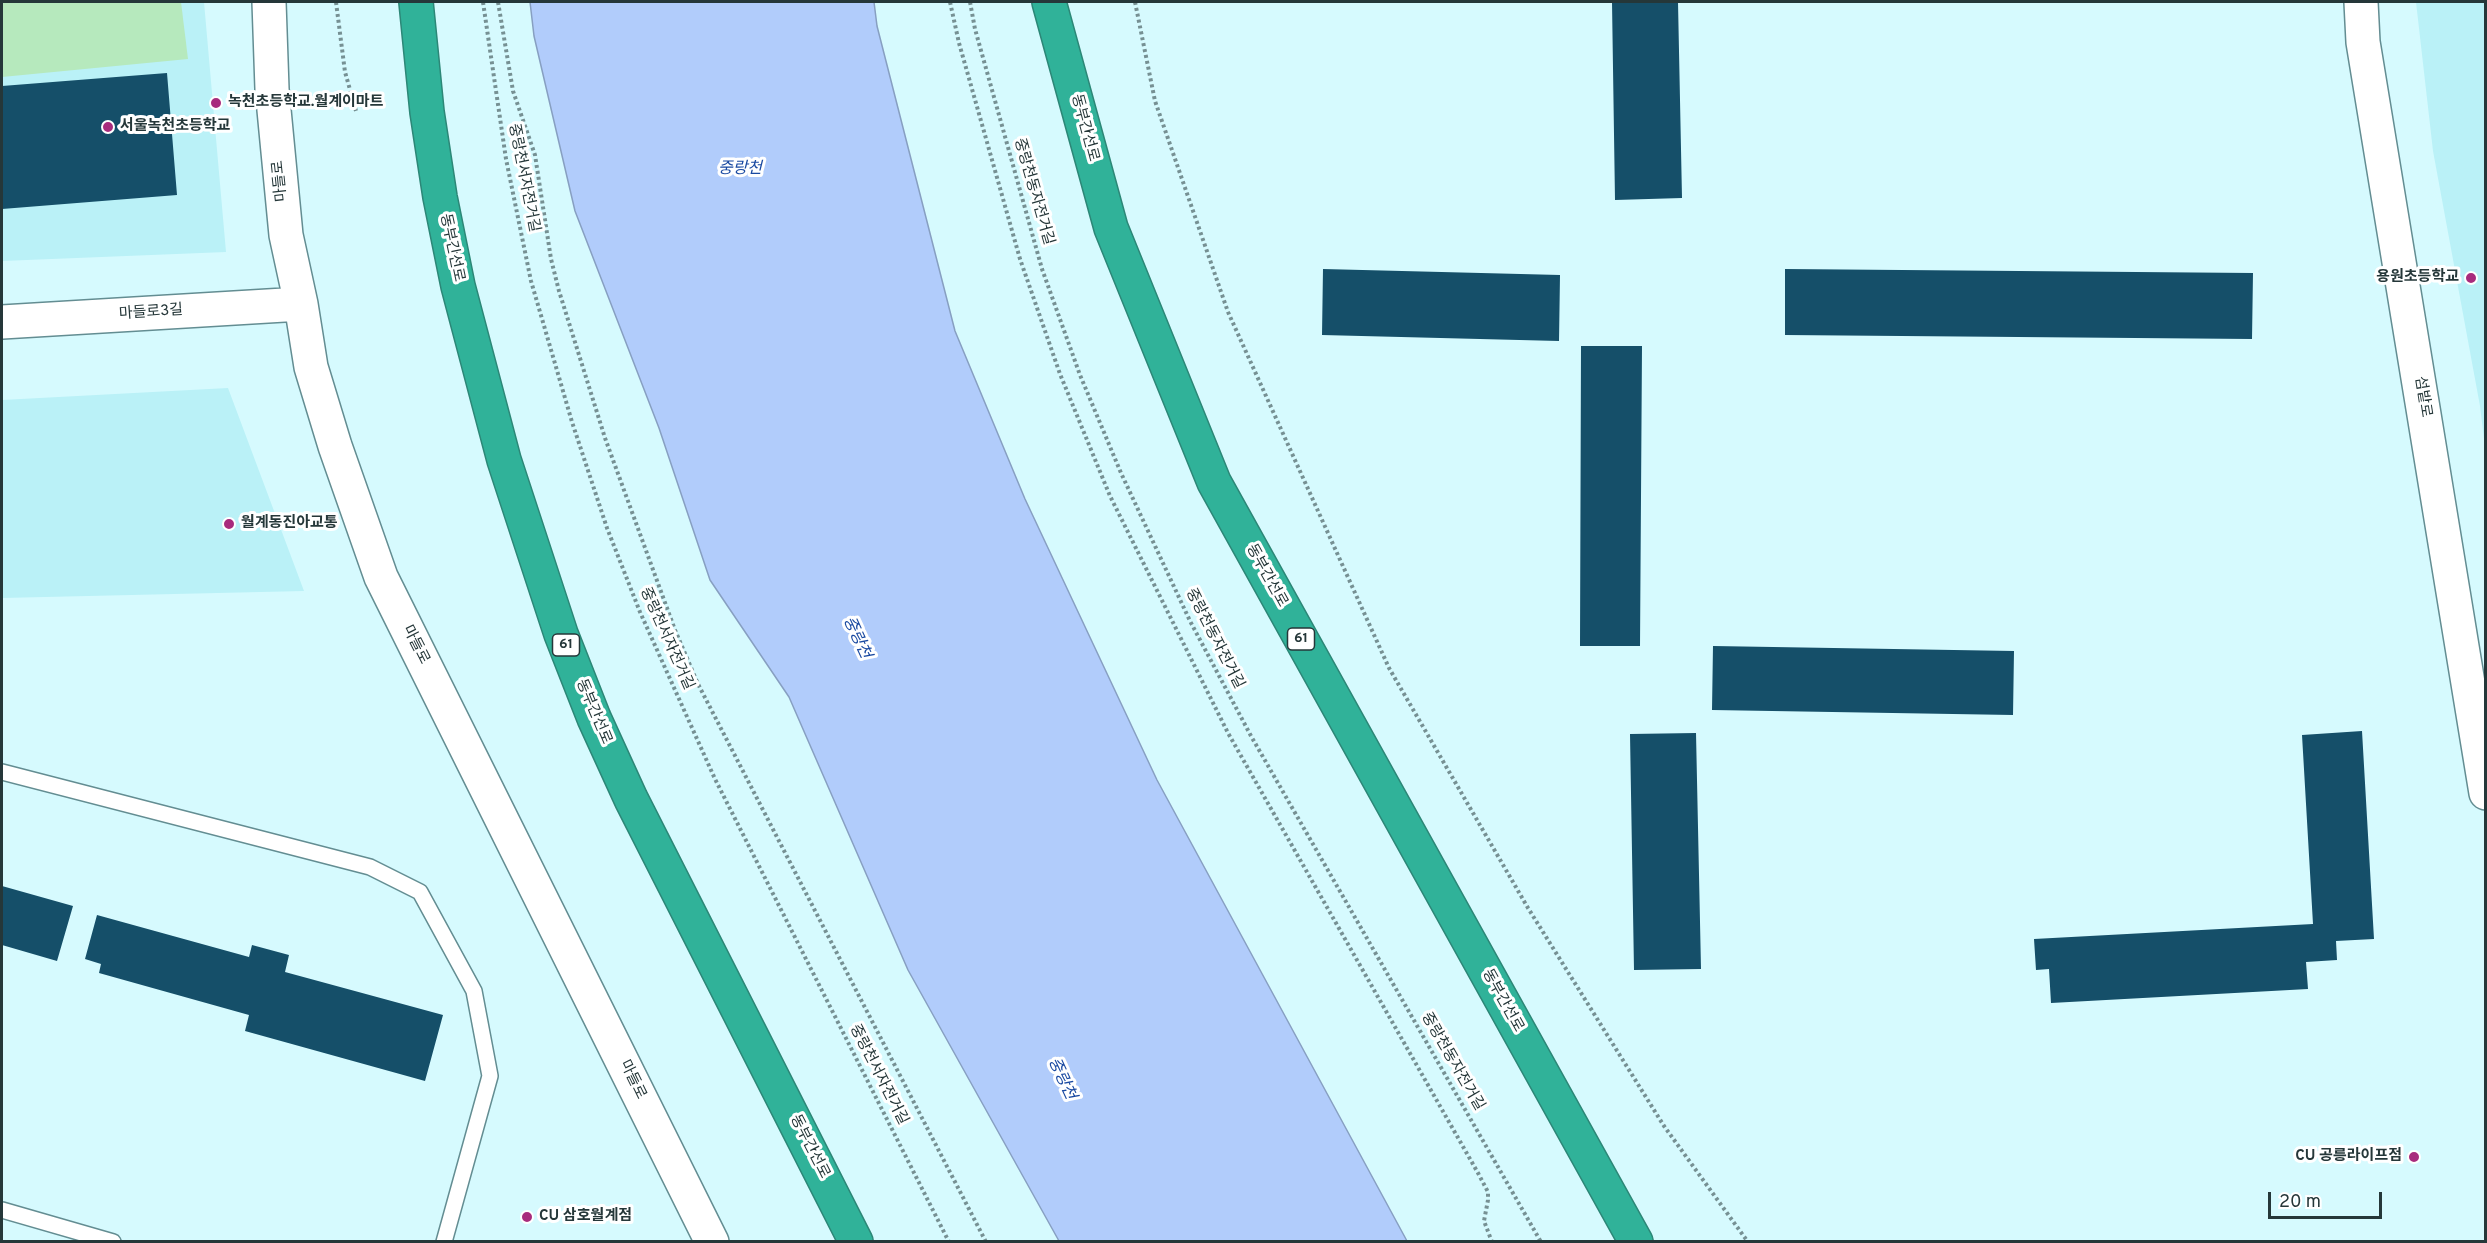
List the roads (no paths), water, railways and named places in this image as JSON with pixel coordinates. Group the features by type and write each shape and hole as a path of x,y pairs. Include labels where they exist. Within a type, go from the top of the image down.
{"highway":[{"name":"동부간선로","path":"416,2 427,112 440,197 458,286 504,460 561,634 594,718 631,799 856,1242"},
{"name":"동부간선로","path":"1049,2 1111,228 1214,482 1636,1242"}],"main road":[{"name":"마들로","path":"269,2 272,89 286,235 314,376 335,446 381,577 712,1242"},
{"path":"2356,2 2363,42"},
{"path":"2363,2 2363,42"},
{"name":"섬밭로","path":"2363,42 2486,793"},
{"name":"마들로3길","path":"2,322 301,304"}],"lane":[{"path":"2,772 370,867 420,892 474,991 490,1076 444,1242"},
{"path":"2,1210 114,1242"}],"water":[{"name":"중랑천","path":"530,2 874,2 877,26 955,331 1025,499 1157,780 1407,1241 1059,1241 908,970 789,697 710,580 659,428 575,211 534,36"}],"place":[{"name":"녹천초등학교.월계이마트","path":"216,103"},
{"name":"서울녹천초등학교","path":"108,127"},
{"name":"용원초등학교","path":"2471,278"},
{"name":"월계동진아교통","path":"229,524"},
{"name":"CU 공릉라이프점","path":"2414,1157"},
{"name":"CU 삼호월계점","path":"527,1217"}]}
